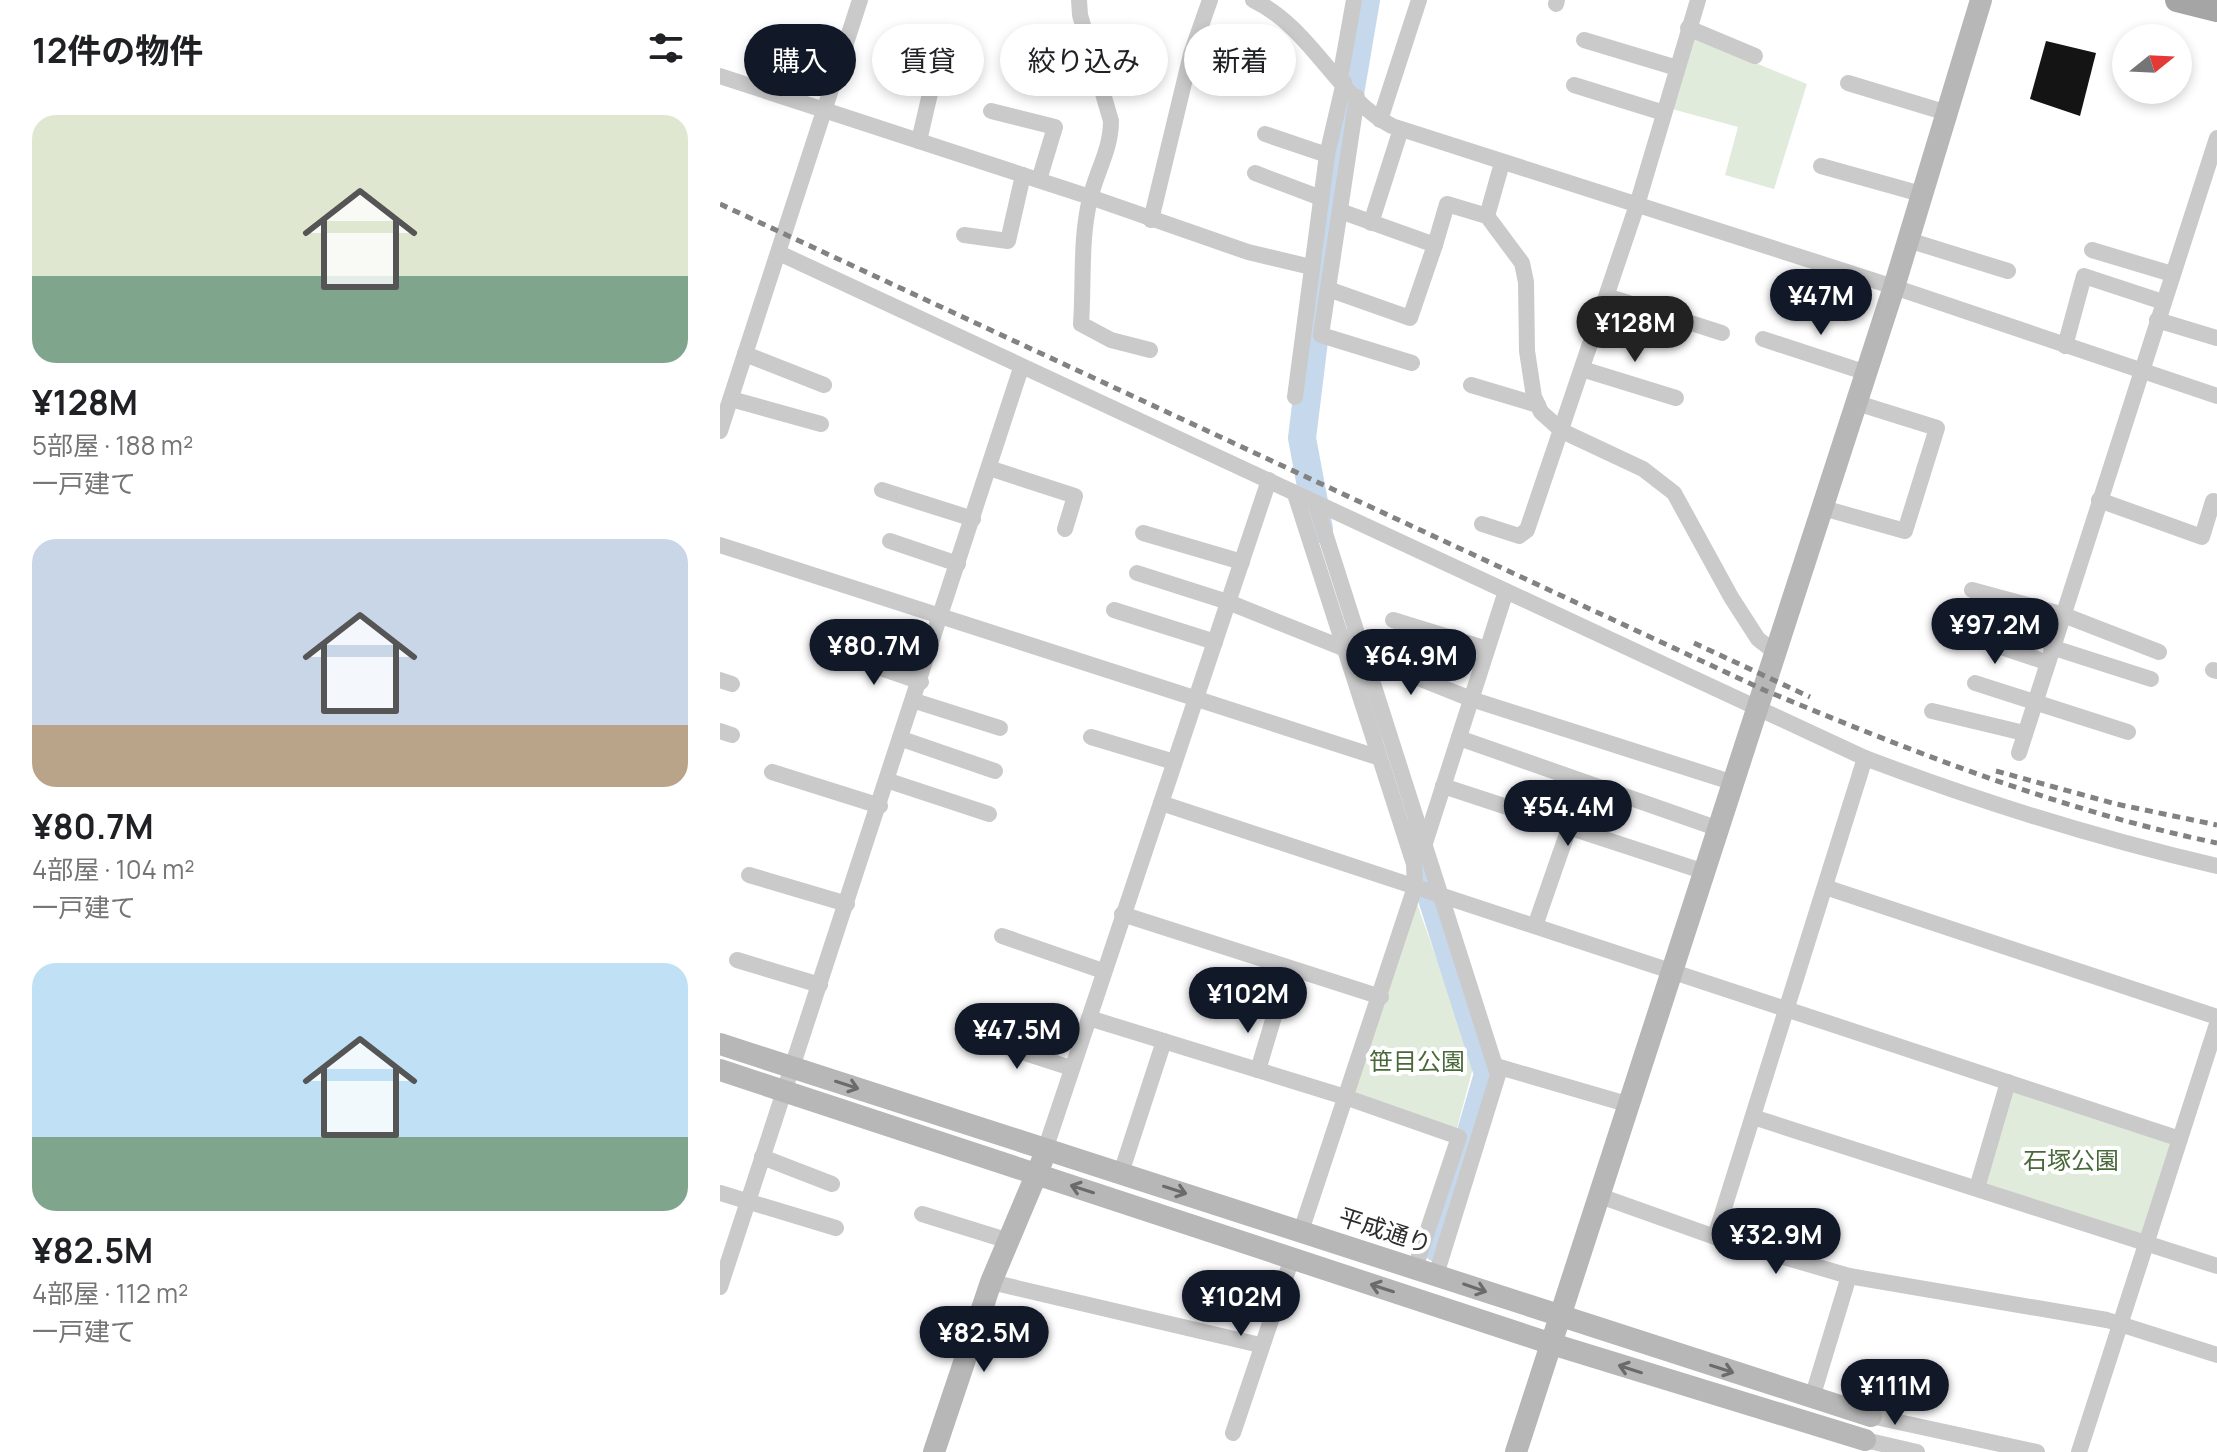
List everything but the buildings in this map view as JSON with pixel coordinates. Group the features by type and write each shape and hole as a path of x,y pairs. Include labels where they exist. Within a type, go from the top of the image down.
{"main road":[{"path":"2177,0 2217,10"}],"street":[{"path":"720,431 860,0"},
{"path":"1079,0 1080,15 1111,121 1111,139 1090,197 1084,232 1081,324 1111,340 1150,350"},
{"path":"1151,220 1187,70 1210,0"},
{"path":"1253,0 1291,25 1380,120 1401,129 1894,287 2217,396"},
{"path":"1354,0 1340,211 1321,335 1412,363"},
{"path":"1380,120 1419,0"},
{"path":"1482,524 1508,535 1519,536 1527,530 1637,205 1698,0"},
{"path":"1516,1452 1867,373 1944,112 1981,0"},
{"path":"1688,28 1755,56"},
{"path":"1584,40 1677,68"},
{"path":"720,76 1248,252 1311,267"},
{"path":"1848,83 1944,112"},
{"path":"1574,85 1664,113"},
{"path":"1295,397 1327,155 1349,88"},
{"path":"919,141 929,96"},
{"path":"964,235 1008,241 1031,178 1055,127 991,111"},
{"path":"1371,223 1401,129"},
{"path":"1265,134 1327,155"},
{"path":"2019,753 2048,654 2217,138"},
{"path":"1487,216 1502,163"},
{"path":"1821,166 1921,194"},
{"path":"1255,173 1321,198"},
{"path":"1328,289 1410,318 1447,204 1487,216 1522,263 1526,282 1527,351 1538,405"},
{"path":"1340,211 1435,245"},
{"path":"1908,240 2008,271"},
{"path":"2092,250 2172,274"},
{"path":"779,253 1865,758 1983,803 2143,849 2217,866"},
{"path":"2065,346 2084,276 2163,302"},
{"path":"1607,296 1722,333"},
{"path":"2157,320 2217,338"},
{"path":"1763,339 1867,373"},
{"path":"745,354 824,385"},
{"path":"720,1287 889,781 1021,368"},
{"path":"1582,369 1676,398"},
{"path":"1471,385 1538,405 1562,431 1643,469 1674,493 1731,597 1758,639 1776,653"},
{"path":"731,399 821,424"},
{"path":"1823,508 1905,531 1937,428 1857,403"},
{"path":"989,468 1075,496 1065,529"},
{"path":"934,1452 991,1282 1045,1150 1269,480"},
{"path":"882,490 973,519"},
{"path":"1295,494 1377,757 1414,864 1415,887 1301,1231"},
{"path":"2099,500 2202,537 2213,501"},
{"path":"1316,505 1498,1075 1425,1271"},
{"path":"1143,533 1242,562"},
{"path":"890,541 958,564"},
{"path":"720,545 1377,757"},
{"path":"1137,573 1228,602 1471,699 1734,783"},
{"path":"1972,590 2061,614 2159,652"},
{"path":"1425,843 1506,591"},
{"path":"1114,610 1215,642"},
{"path":"1393,620 1487,649"},
{"path":"1956,632 2151,679"},
{"path":"840,654 921,682"},
{"path":"1975,683 2128,732"},
{"path":"915,701 1000,728"},
{"path":"1932,711 2024,733"},
{"path":"1091,737 1174,762"},
{"path":"1459,738 1719,829"},
{"path":"902,739 995,771"},
{"path":"1715,1237 1865,758"},
{"path":"772,772 880,806"},
{"path":"889,781 989,814"},
{"path":"1443,786 1705,872"},
{"path":"1161,803 1440,896 1674,969 2180,1139"},
{"path":"1535,926 1569,828"},
{"path":"749,875 847,904"},
{"path":"1825,887 2217,1017"},
{"path":"1122,914 1381,997"},
{"path":"1002,936 1103,971"},
{"path":"737,960 820,985"},
{"path":"1258,1070 1276,1010"},
{"path":"1089,1018 1345,1097 1459,1137 1425,1271"},
{"path":"2079,1452 2217,1024"},
{"path":"976,1037 1071,1068"},
{"path":"1121,1173 1164,1041"},
{"name":"平成通り","path":"720,1044 1812,1398 1871,1416 2037,1452"},
{"path":"1496,1066 1630,1105"},
{"path":"720,1070 1552,1344 1865,1440 1917,1452"},
{"path":"1977,1188 2008,1082"},
{"path":"1753,1117 2217,1266"},
{"path":"762,1157 832,1184"},
{"path":"720,1193 836,1228"},
{"path":"1600,1196 1715,1237 1849,1276 2120,1325 2217,1355"},
{"path":"922,1214 1009,1241"},
{"path":"1233,1433 1260,1345 1292,1258"},
{"path":"1812,1398 1849,1276"},
{"path":"991,1282 1260,1345"}],"green space":[{"path":"1692,37 1807,84 1774,189 1725,175 1738,127 1672,109"},
{"name":"笹目公園","path":"1415,898 1474,1064 1456,1132 1350,1095"},
{"name":"石塚公園","path":"2010,1087 2175,1142 2144,1237 1982,1186"}],"waterway":[{"path":"1319,529 1302,438 1330,211 1366,0"},
{"path":"1352,642 1377,725"},
{"path":"1411,833 1488,1074 1437,1248"}],"railway":[{"path":"720,204 1764,690 1987,777 2101,814 2217,843"},
{"path":"1694,643 1810,697"},
{"path":"1996,771 2116,804 2217,825"}]}
